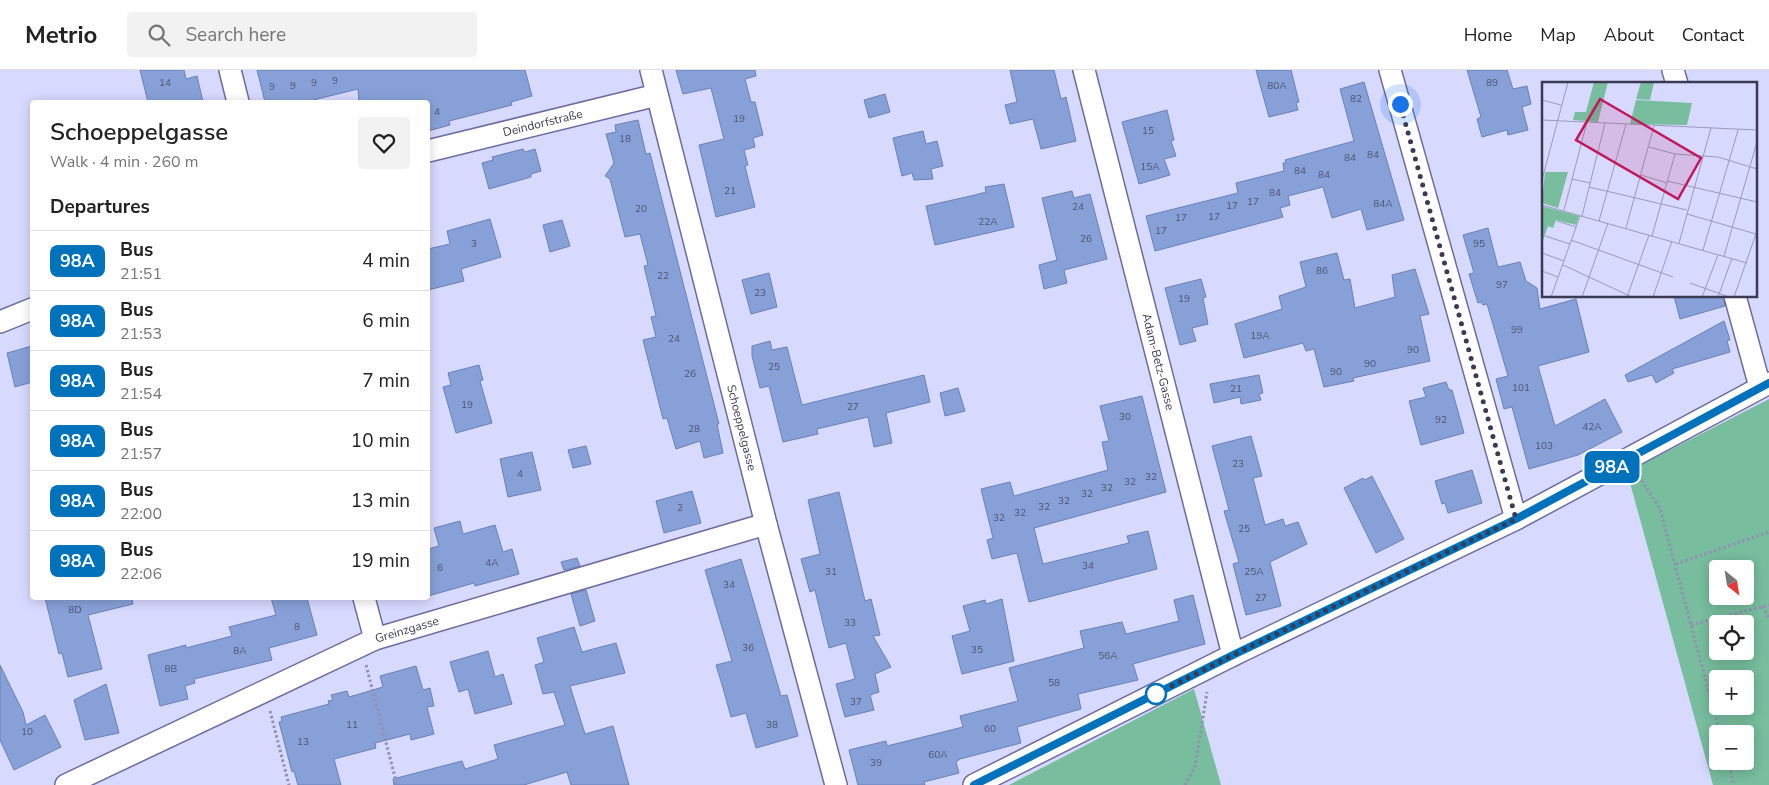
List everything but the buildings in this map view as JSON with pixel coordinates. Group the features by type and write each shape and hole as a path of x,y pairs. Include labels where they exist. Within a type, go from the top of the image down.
{"street":[{"path":"230,70 238,100"},
{"name":"Schoeppelgasse","path":"651,70 766,524 836,785"},
{"name":"Adam-Betz-Gasse","path":"1084,70 1233,655"},
{"path":"1390,70 1516,519"},
{"name":"Deindorfstraße","path":"430,151 657,95"},
{"path":"974,785 1210,666 1516,519 1765,385 1737,298"},
{"path":"0,322 30,310"},
{"name":"Greinzgasse","path":"66,785 368,642 766,524"},
{"path":"364,600 368,642"}],"path":[{"path":"1628,458 1660,509 1718,725"},
{"path":"1676,564 1769,532"},
{"path":"1692,624 1769,605"},
{"path":"1763,606 1769,620"},
{"path":"368,642 397,785"},
{"path":"1185,785 1195,767 1210,666"},
{"path":"265,691 290,785"},
{"path":"1730,770 1734,785"}],"green space":[{"path":"1769,399 1769,785 1713,785 1627,472"},
{"path":"1194,689 1221,785 1009,785"}],"bus line":[{"name":"98A","path":"974,785 1233,655 1516,519 1769,383"}],"route":[{"path":"1156,694 1516,519 1400,104"}]}
